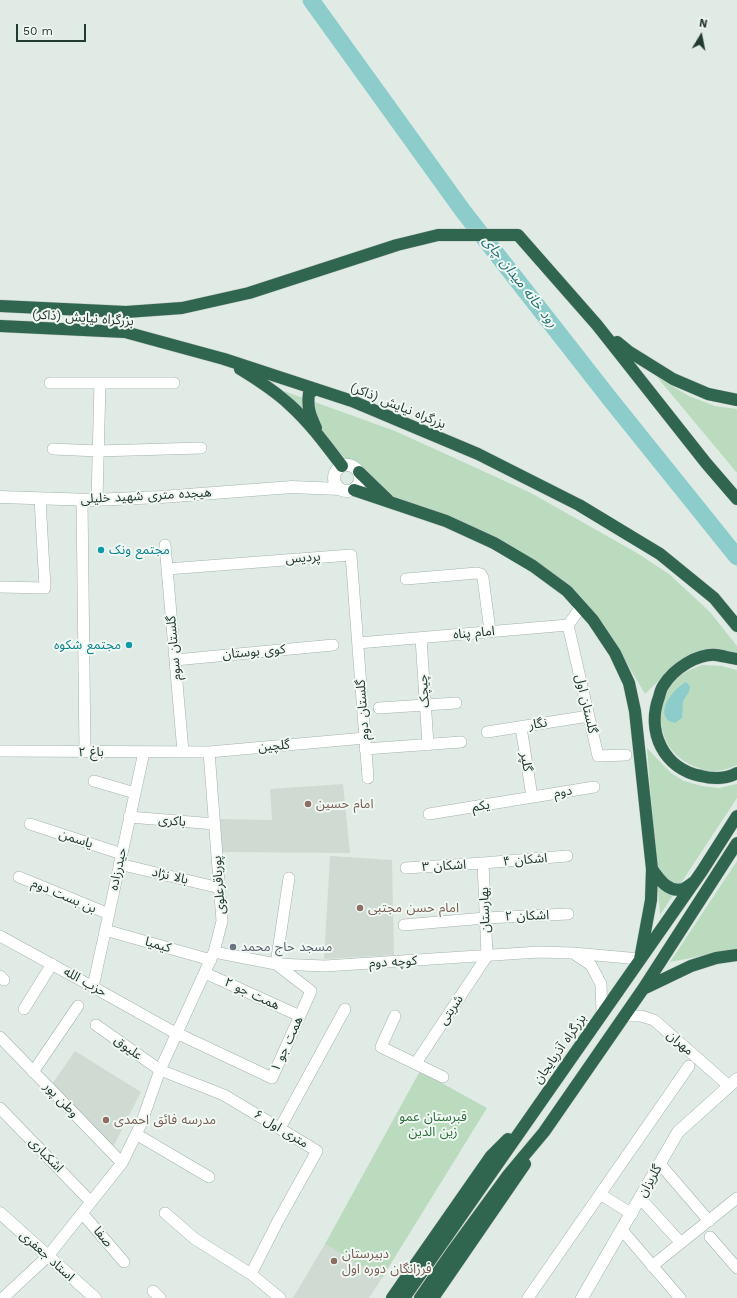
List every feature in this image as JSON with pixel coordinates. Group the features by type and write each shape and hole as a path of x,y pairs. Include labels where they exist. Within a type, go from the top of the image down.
{"highway":[{"name":"بزرگراه نیایش (ذاکر)","path":"0,306 126,312 182,308 249,292 397,245 438,235 518,235 597,324"},
{"path":"597,324 628,351 673,379 708,394 737,400"},
{"path":"597,324 706,463 737,499"},
{"name":"بزرگراه نیایش (ذاکر)","path":"0,326 125,332 224,359 352,401 478,454 580,505 660,554 714,598 737,626"},
{"path":"224,359 268,386 290,405 318,435 342,466"},
{"path":"316,389 309,393 308,402 309,411 318,435"},
{"path":"360,472 390,502"},
{"path":"354,490 446,521 494,543 533,566 567,592 593,620 615,653 629,683 635,711 652,869 651,900 640,959"},
{"path":"737,660 715,655 694,659 676,670 662,686 656,705 654,726 660,746 673,763 691,774 712,778 731,776 737,773"},
{"name":"بزرگراه آذربایجان","path":"404,1298 694,881 737,816"},
{"path":"437,1295 518,1175 544,1132 643,989 737,842"},
{"path":"652,869 660,881 670,888 682,889 694,881"},
{"path":"643,989 691,966 716,958 737,955"},
{"path":"392,1298 491,1156 530,1117"},
{"path":"420,1298 454,1248 508,1175 544,1132"}],"main road":[{"path":"349,465 355,467 360,472 360,482 354,490 348,492 336,486 334,477 335,472 342,466 349,465"},
{"name":"هیجده متری شهید خلیلی","path":"292,487 334,477"},
{"name":"هیجده متری شهید خلیلی","path":"0,497 97,500 161,497 292,487 340,489"},
{"name":"گلریزان","path":"582,1298 632,1214 678,1132 733,1083"},
{"name":"استاد جعفری","path":"0,1213 94,1298"}],"street":[{"path":"50,383 174,383"},
{"path":"97,500 100,383"},
{"path":"53,449 98,451 201,448"},
{"path":"0,587 45,588 40,498"},
{"path":"82,500 85,752"},
{"name":"گلستان سوم","path":"165,545 182,752"},
{"name":"پردیس","path":"167,569 351,555 358,643"},
{"path":"406,579 477,573 481,574 483,578 490,631"},
{"path":"568,625 581,607"},
{"name":"امام پناه","path":"358,643 568,625"},
{"name":"گلستان اول","path":"568,625 598,756 626,754"},
{"name":"چیچک","path":"420,638 428,744"},
{"name":"گلستان دوم","path":"358,643 368,778"},
{"name":"کوی بوستان","path":"175,660 334,645"},
{"path":"379,708 456,703"},
{"name":"نگار","path":"487,732 589,716"},
{"name":"گلپر","path":"521,726 532,797"},
{"name":"گلچین","path":"182,752 209,752 365,743 428,744 461,742"},
{"name":"باغ ۲","path":"0,751 182,752"},
{"name":"حیدرزاده","path":"93,986 144,752"},
{"name":"پورباقرعلوی","path":"2,1298 48,1256 122,1163 136,1134 173,1032 213,956 222,921 209,752"},
{"path":"94,781 135,793"},
{"name":"دوم","path":"532,797 594,787"},
{"name":"یکم","path":"429,814 532,797"},
{"name":"باکری","path":"130,817 215,824"},
{"name":"یاسمن","path":"30,824 121,859"},
{"name":"اشکان ۴","path":"483,864 567,856"},
{"name":"بالا نژاد","path":"121,859 220,888"},
{"name":"اشکان ۳","path":"406,868 483,864"},
{"name":"بهارستان","path":"483,864 487,956"},
{"name":"بن بست دوم","path":"19,877 109,914"},
{"path":"276,964 289,878"},
{"name":"اشکان ۲","path":"404,925 485,918 568,914"},
{"name":"کیمیا","path":"106,930 213,956"},
{"name":"حزب الله","path":"0,936 93,986 173,1032"},
{"name":"کوچه دوم","path":"213,956 276,964 325,966 539,952 573,953 640,959"},
{"path":"573,953 591,965 601,984 602,1012"},
{"name":"شربتی","path":"416,1063 487,956"},
{"path":"24,1009 52,964"},
{"name":"همت جو ۱","path":"173,1032 272,1078 312,991 276,964"},
{"name":"همت جو ۲","path":"205,973 300,1016"},
{"path":"34,1072 78,1006"},
{"path":"280,1128 345,1009"},
{"path":"395,1016 381,1047 443,1077"},
{"name":"مهران","path":"624,1016 642,1016 654,1020 733,1083"},
{"name":"علیوق","path":"96,1025 160,1070"},
{"name":"وطن پور","path":"0,1037 122,1163"},
{"path":"528,1298 689,1066"},
{"name":"۶ متری اول","path":"160,1070 224,1095 317,1151 278,1221 252,1274"},
{"name":"اشکباری","path":"0,1108 91,1202"},
{"path":"136,1134 209,1178"},
{"path":"660,1164 709,1221"},
{"path":"600,1194 632,1214"},
{"path":"640,1198 681,1243"},
{"path":"652,1266 737,1198"},
{"name":"صفا","path":"82,1213 124,1262"},
{"path":"165,1213 195,1239 252,1274 280,1298"},
{"path":"622,1230 680,1298"},
{"path":"710,1237 737,1268"}],"shaded area":[{"name":"امام حسین","path":"343,784 350,853 222,852 220,819 272,820 270,789"},
{"name":"امام حسن مجتبی","path":"330,856 392,860 394,955 324,959"},
{"name":"مدرسه فائق احمدی","path":"75,1051 141,1092 113,1147 50,1087"},
{"name":"دبیرستان فرزانگان دوره اول","path":"325,1244 382,1278 369,1298 293,1298"}],"green space":[{"path":"657,377 689,396 715,406 737,409 737,473"},
{"path":"284,391 395,431 531,493 637,553 669,574 710,612 737,646 737,653 673,667 645,694 603,623 564,581 518,550 391,496 364,477 333,446"},
{"path":"702,665 722,666 737,670 737,765 719,771 705,771 681,759 668,744 662,727 662,703 669,686 681,675"},
{"path":"647,748 671,773 684,781 702,786 719,788 737,784 737,798 660,915"},
{"path":"737,861 737,949 670,962"},
{"name":"قبرستان عمو زین الدین","path":"420,1071 487,1108 382,1278 325,1244"}],"water":[{"path":"686,682 690,686 689,692 683,701 682,718 675,723 669,721 665,716 664,711 667,701 682,684"}],"waterway":[{"name":"رود خانه میدان چای","path":"311,0 463,211 610,399 737,557"}],"place":[{"name":"مجتمع ونک","path":"101,550"},
{"name":"مجتمع شکوه","path":"129,645"},
{"name":"امام حسین","path":"308,804"},
{"name":"امام حسن مجتبی","path":"360,908"},
{"name":"مسجد حاج محمد","path":"233,947"},
{"name":"مدرسه فائق احمدی","path":"106,1120"},
{"name":"دبیرستان فرزانگان دوره اول","path":"334,1261"}]}
